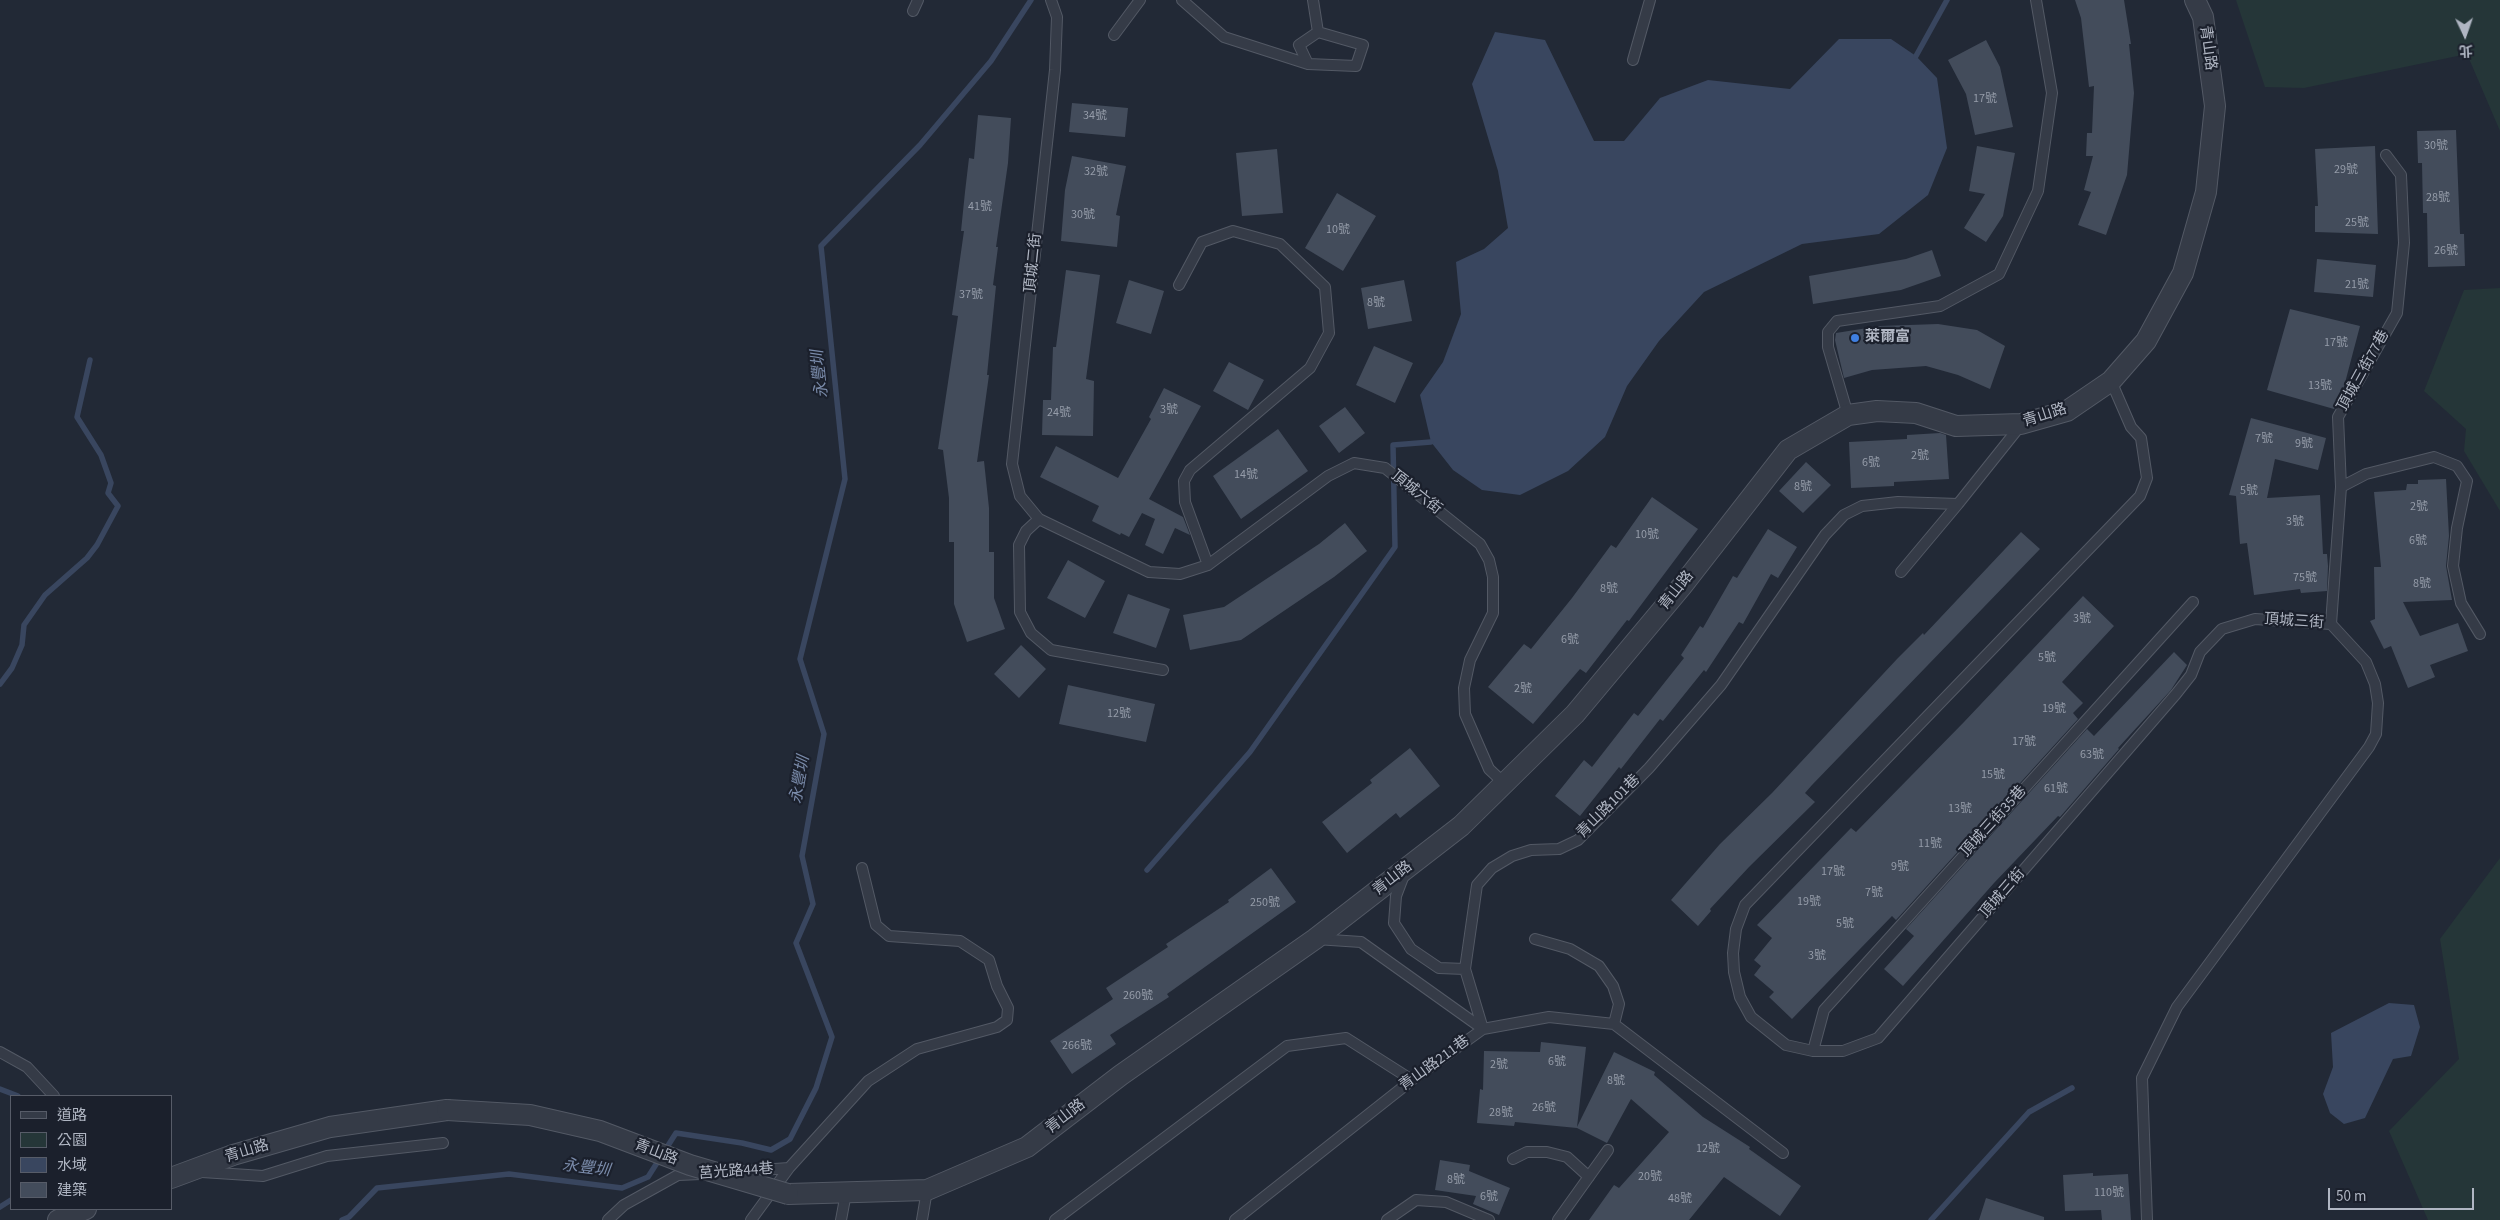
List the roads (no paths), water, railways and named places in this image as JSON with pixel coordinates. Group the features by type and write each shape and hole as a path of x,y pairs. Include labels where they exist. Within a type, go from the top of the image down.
{"street":[{"name":"青山路","path":"180,1174 233,1155 330,1127 447,1110 530,1115 600,1131 690,1165 788,1194 927,1190 1027,1147 1121,1075 1316,939 1461,826 1575,714 1682,586 1788,450 1848,415 1886,411 1916,413 1956,426 2021,424 2067,411 2111,381 2146,341 2183,273 2206,192 2214,106 2203,17 2195,0"},
{"path":"58,1220 81,1210"}],"lane":[{"path":"913,11 918,0"},
{"name":"頂城二街","path":"1039,518 1020,496 1012,464 1055,70 1057,17 1052,0"},
{"path":"1114,35 1140,0"},
{"path":"1182,0 1224,37 1308,64 1356,66 1363,45 1318,32"},
{"path":"1313,0 1318,32"},
{"path":"1634,60 1650,0"},
{"path":"1848,415 1828,347 1828,332 1837,321 1940,306 1999,274 2038,191 2052,93 2036,0"},
{"path":"1308,64 1299,45 1318,32"},
{"name":"頂城三街77巷","path":"2331,624 2341,488 2338,417 2397,313 2404,243 2401,175 2386,155"},
{"path":"1179,285 1202,242 1233,231 1280,244 1325,288 1329,333 1310,368 1190,470 1184,481 1185,502 1208,565"},
{"name":"頂城三街","path":"2111,381 2131,427 2141,438 2147,478 2140,496 1745,905 1736,929 1733,953 1734,972 1740,997 1751,1017 1786,1045 1813,1052 1843,1051 1878,1038 2176,694 2191,675 2200,652 2222,629 2255,619 2331,624 2366,662 2378,703 2376,734 2369,747 2177,1007 2142,1078 2147,1220"},
{"path":"1901,572 2021,424"},
{"path":"2341,488 2366,474 2434,457 2457,466 2466,481 2457,528 2453,566 2461,603 2480,634"},
{"name":"頂城六街","path":"1039,518 1149,572 1180,574 1208,565 1328,476 1354,463 1385,468 1480,544 1489,560 1493,578 1493,613 1470,660 1464,688 1465,714 1489,769 1505,784"},
{"name":"青山路101巷","path":"1482,1030 1465,968 1477,884 1492,868 1512,856 1531,850 1558,849 1578,840 1604,814 1649,768 1721,685 1825,535 1844,515 1862,506 1898,502 1958,504"},
{"path":"1039,518 1026,531 1018,545 1020,612 1031,633 1051,650 1163,670"},
{"name":"頂城三街35巷","path":"1813,1052 1824,1010 2193,602"},
{"path":"789,1168 868,1081 890,1065 917,1049 997,1027 1007,1020 1008,1008 996,986 989,960 960,941 889,936 876,924 862,868"},
{"path":"1407,868 1396,896 1394,923 1411,949 1439,968 1465,968"},
{"name":"青山路211巷","path":"1235,1220 1412,1080 1482,1030 1361,942 1316,939"},
{"path":"1535,939 1570,949 1599,966 1613,986 1619,1004 1614,1024"},
{"path":"1482,1030 1549,1017 1614,1024 1783,1153"},
{"path":"1055,1220 1287,1046 1346,1038 1412,1080"},
{"path":"0,1052 27,1067 53,1095"},
{"path":"180,1174 263,1176 327,1156 443,1144"},
{"path":"1558,1220 1608,1150"},
{"path":"1513,1159 1527,1152 1547,1152 1567,1156 1589,1176"},
{"name":"莒光路44巷","path":"608,1220 624,1205 678,1176 789,1168"},
{"name":"莒光路44巷","path":"751,1220 789,1168"},
{"path":"922,1220 927,1190"},
{"path":"841,1220 846,1193"},
{"path":"1387,1220 1416,1200 1446,1202 1488,1220"}],"water":[{"path":"1495,32 1545,40 1594,141 1624,141 1660,98 1708,80 1790,89 1839,39 1891,39 1916,56 1937,78 1947,148 1928,195 1879,234 1802,244 1704,292 1659,341 1627,386 1605,437 1568,471 1520,495 1482,490 1453,470 1431,442 1420,395 1443,362 1461,314 1456,262 1484,249 1508,228 1498,171 1472,84"},
{"path":"2389,1003 2414,1005 2420,1027 2411,1056 2393,1059 2365,1118 2344,1124 2330,1113 2323,1094 2333,1067 2331,1033"}],"waterway":[{"name":"永豐圳","path":"342,1220 349,1217 377,1188 509,1174 622,1188 648,1177 676,1133 742,1143 771,1150 790,1139 816,1088 832,1037 796,943 813,904 802,856 824,734 800,659 845,479 821,246 920,145 991,61 1031,0"},
{"path":"1916,56 1947,0"},
{"path":"0,684 12,668 22,645 24,625 45,595 87,558 97,545 118,506 108,493 111,483 101,455 77,417 90,360"},
{"path":"1147,870 1250,752 1395,547 1393,445 1431,442"},
{"path":"1931,1220 2029,1112 2072,1088"},
{"path":"0,1089 15,1095"},
{"path":"0,1207 10,1201"}],"place":[{"name":"萊爾富","path":"1855,338"}]}
